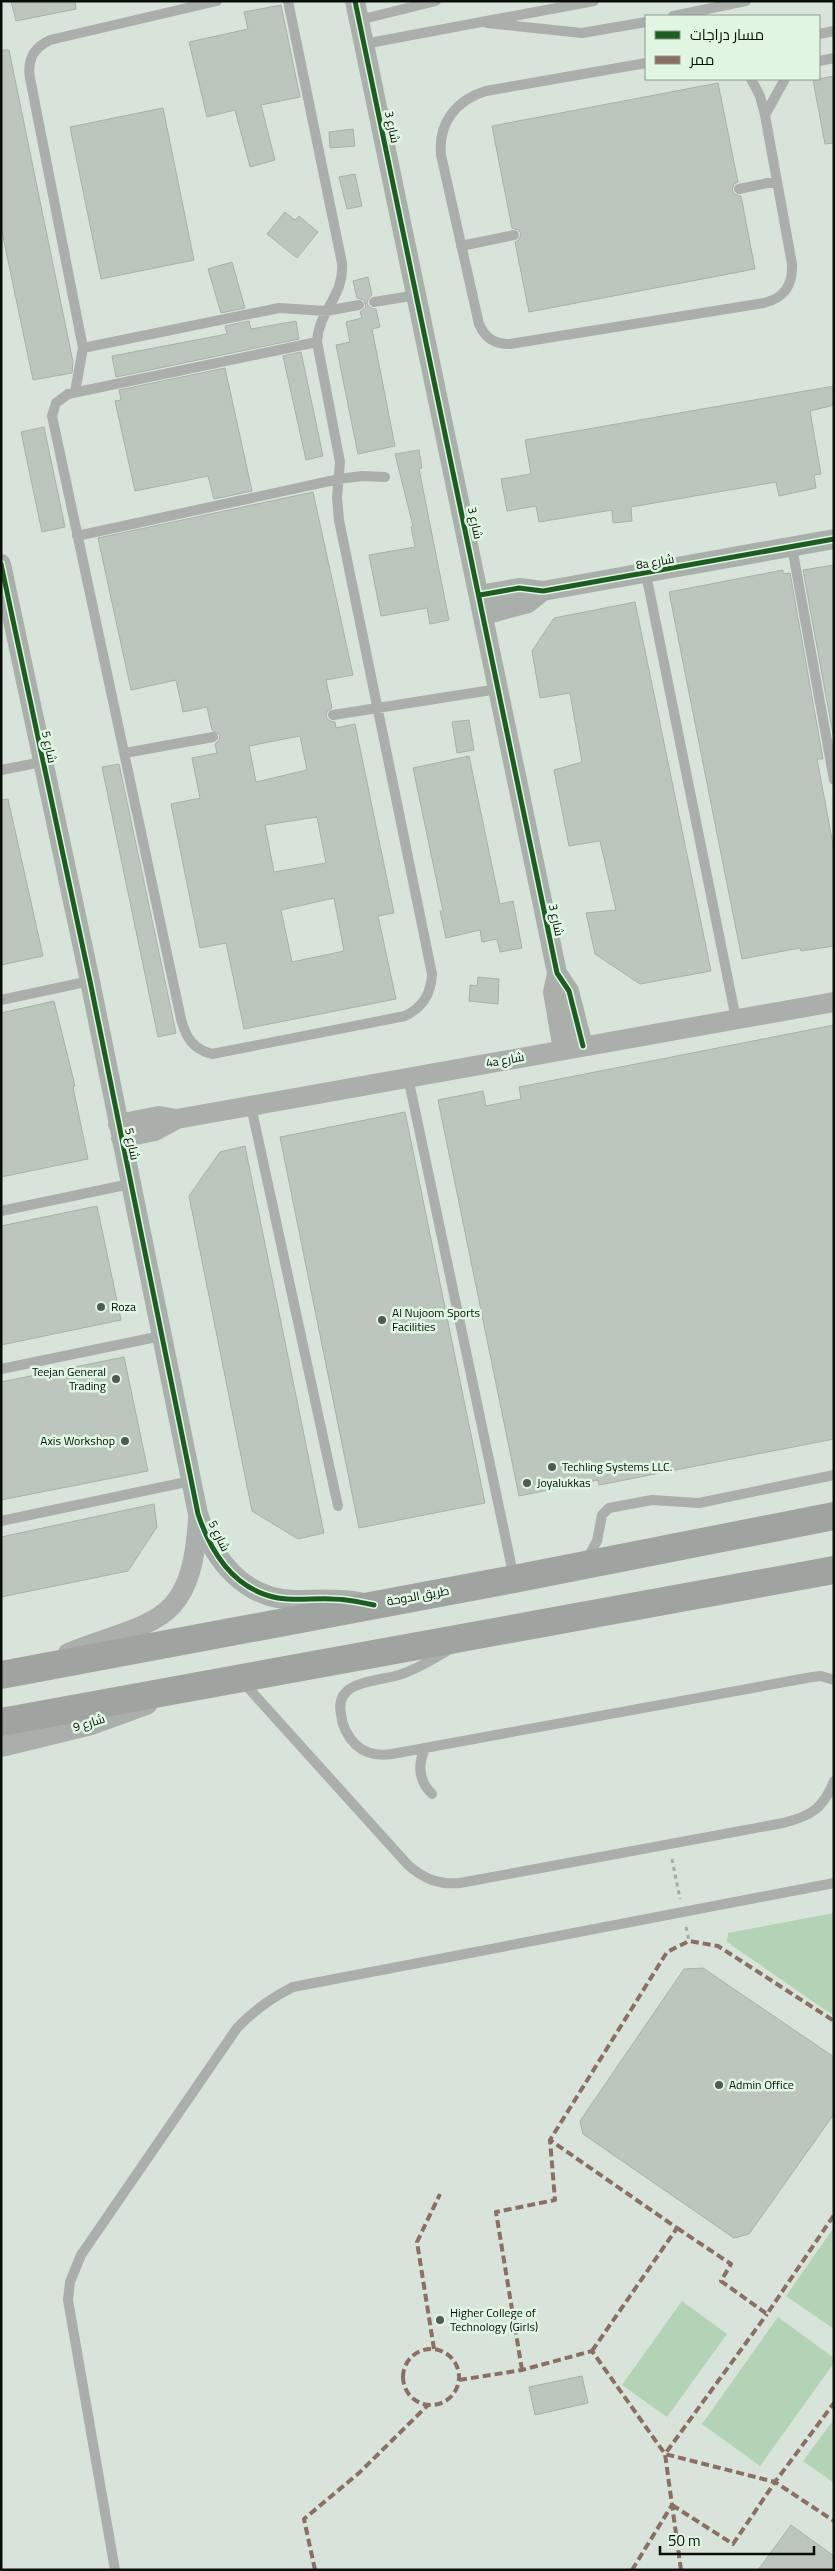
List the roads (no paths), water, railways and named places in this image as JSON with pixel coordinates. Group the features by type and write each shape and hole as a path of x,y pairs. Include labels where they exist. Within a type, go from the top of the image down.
{"main road":[{"name":"طريق الدوحة","path":"1,1675 514,1579 834,1516"},
{"path":"1,1722 834,1570"}],"street":[{"name":"شارع 3","path":"357,10 557,973 569,991 583,1046"},
{"name":"8a شارع","path":"480,595 519,588 543,592 834,539"},
{"name":"شارع 5","path":"1,564 90,981 191,1482 204,1534 223,1565 247,1586 262,1593 286,1599 332,1599 374,1604"},
{"name":"8a شارع","path":"484,615 528,603 543,592"},
{"name":"شارع 3","path":"557,973 554,984 554,1004 563,1050"},
{"name":"4a شارع","path":"119,1131 155,1131 177,1119 834,1002"},
{"name":"شارع 5","path":"39,1668 84,1647 140,1628 164,1614 182,1592 188,1580 195,1552 198,1514"},
{"name":"شارع 9","path":"1,1745 120,1714 174,1690"}],"lane":[{"path":"75,392 83,348 30,78 31,58 35,50 50,40 217,1"},
{"path":"288,1 342,263 342,281 338,293 319,326 317,342 338,449 339,520 432,974 429,992 419,1007 405,1016 222,1054 212,1054 194,1046 184,1030 52,416 56,403 61,397 75,392 317,342"},
{"path":"364,44 594,1"},
{"path":"678,15 746,1"},
{"path":"357,10 433,2"},
{"path":"476,22 582,33 645,22"},
{"path":"820,34 834,31"},
{"path":"820,61 834,58"},
{"path":"645,63 486,91 465,100 444,124 440,145 461,246 482,331 488,338 502,344 764,303 783,294 790,286 792,275 765,116 760,96 752,80"},
{"path":"765,116 784,80"},
{"path":"739,189 777,181"},
{"path":"461,246 514,235"},
{"path":"374,302 417,295"},
{"path":"83,348 279,308 326,311 359,305"},
{"path":"78,536 339,479 362,476 386,477"},
{"path":"792,547 834,780"},
{"path":"646,574 736,1019"},
{"path":"333,715 498,689"},
{"path":"125,753 213,737"},
{"path":"1,770 42,762"},
{"path":"1,1000 90,981"},
{"path":"408,1077 514,1579"},
{"path":"251,1106 338,1506"},
{"path":"1,1211 130,1184"},
{"path":"1,1369 161,1336"},
{"path":"580,1566 594,1550 598,1541 602,1515 609,1508 652,1500 685,1504 699,1503 834,1475"},
{"path":"1,1521 191,1482"},
{"path":"466,1636 434,1659 417,1668 390,1677 354,1685 343,1695 340,1702 341,1718 348,1734 359,1748 366,1752 383,1756 812,1677 821,1676 834,1680"},
{"path":"240,1678 389,1846 417,1873 426,1878 449,1884 669,1845 803,1818 818,1808 829,1794 834,1781"},
{"path":"425,1749 420,1769 423,1783 432,1794"},
{"path":"115,2570 68,2300 70,2282 81,2255 237,2028 258,2007 293,1987 834,1883"}],"place":[{"name":"Roza","path":"101,1307"},
{"name":"Al Nujoom Sports Facilities","path":"382,1320"},
{"name":"Teejan General Trading","path":"116,1379"},
{"name":"Axis Workshop","path":"125,1441"},
{"name":"Techling Systems LLC.","path":"552,1467"},
{"name":"Joyalukkas","path":"527,1483"},
{"name":"Admin Office","path":"719,2085"},
{"name":"Higher College of Technology (Girls)","path":"440,2320"}]}
